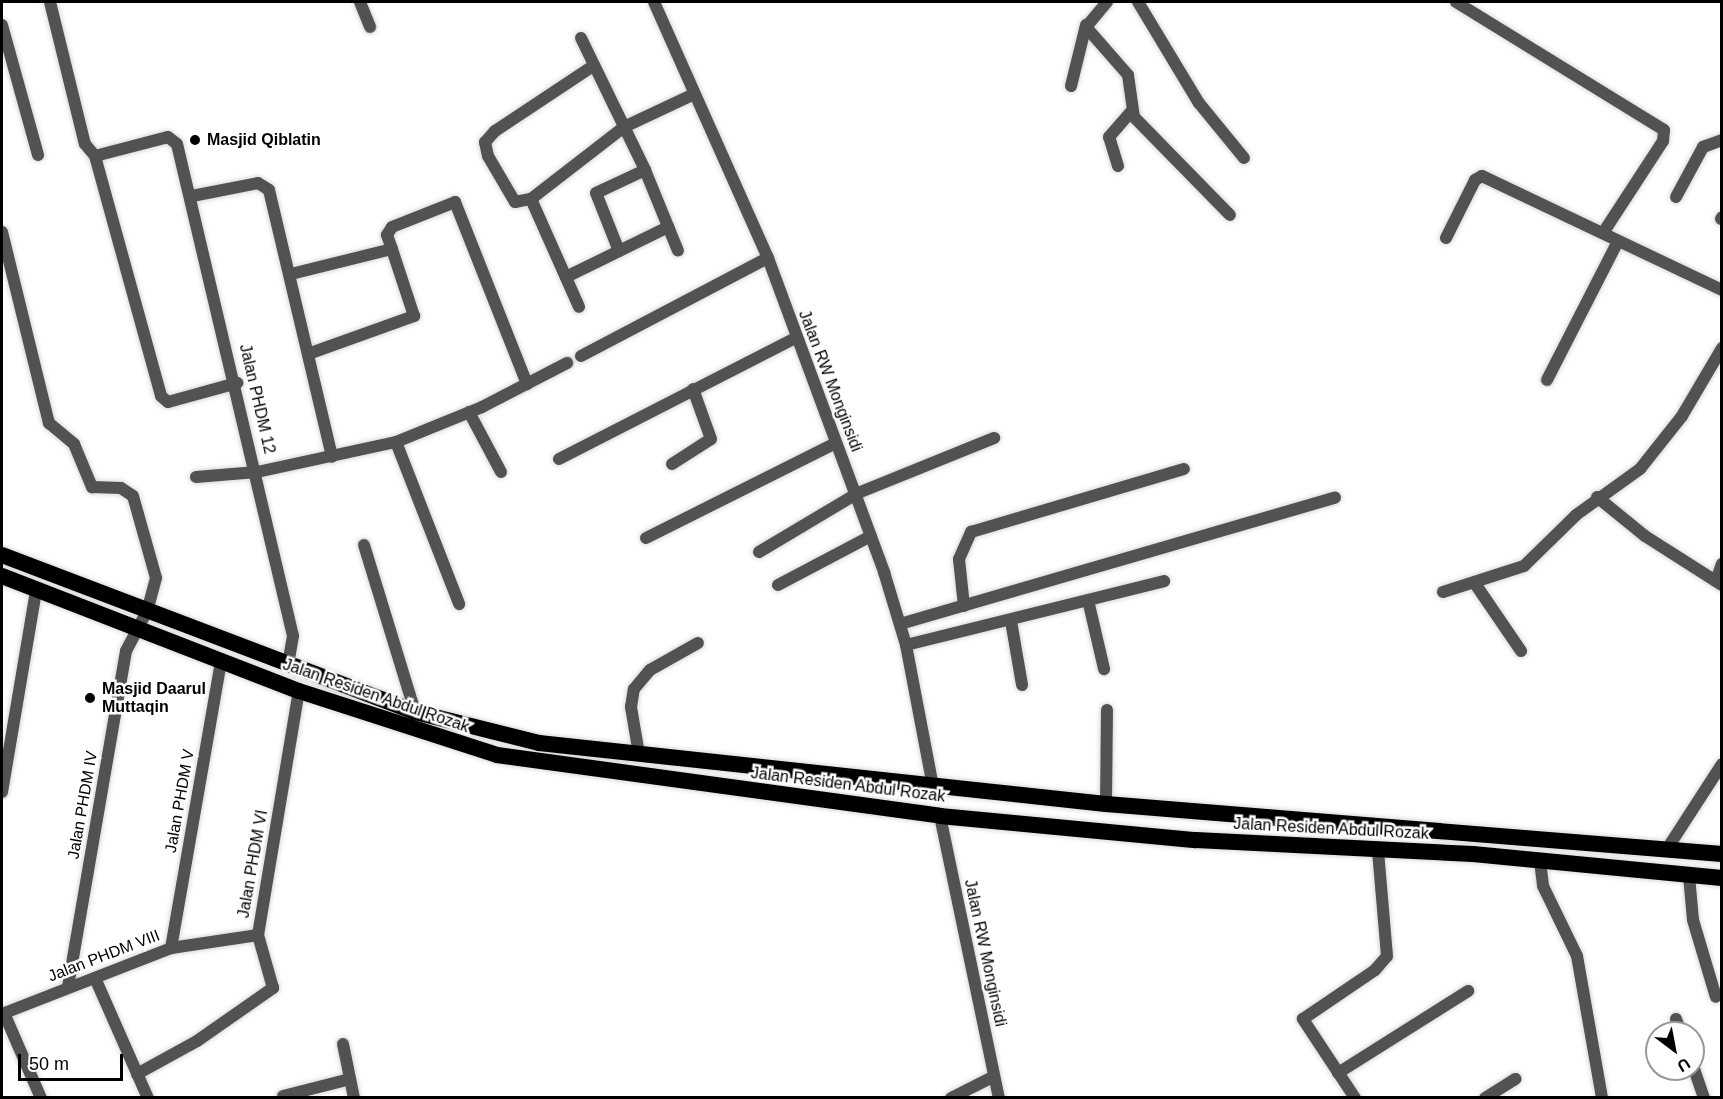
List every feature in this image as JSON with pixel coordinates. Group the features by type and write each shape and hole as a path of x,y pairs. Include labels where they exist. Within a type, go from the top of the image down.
{"highway":[{"name":"Jalan Residen Abdul Rozak","path":"2,555 415,712 539,743 1106,804 1722,854"},
{"name":"Jalan Residen Abdul Rozak","path":"2,576 135,631 221,660 299,690 497,755 940,816 1197,840 1540,861 1722,878"}],"street":[{"path":"50,2 85,144 95,156 163,399 168,402 237,383"},
{"path":"360,2 370,27"},
{"name":"Jalan RW Monginsidi","path":"654,2 768,258 795,338 836,443 860,492 871,536 906,645 933,787"},
{"path":"1071,86 1086,25 1107,2"},
{"path":"1138,2 1199,104 1244,158"},
{"path":"1456,2 1664,130 1666,137 1610,237 1547,380"},
{"path":"2,24 38,155"},
{"path":"1086,25 1128,75 1131,112 1230,215"},
{"path":"581,38 645,170 678,250"},
{"path":"593,66 495,131 486,142 488,156 513,200 531,199 624,127 694,94"},
{"path":"1118,166 1109,137 1131,112"},
{"name":"Jalan PHDM 12","path":"95,156 168,137 177,144 192,196 237,383 293,636 288,663"},
{"path":"1676,197 1702,147 1722,140"},
{"path":"619,251 596,192 645,170"},
{"path":"1446,238 1480,176 1722,290"},
{"path":"192,196 264,185 271,193 332,457"},
{"path":"531,199 579,307"},
{"path":"308,354 414,315 392,249 390,229 455,202 527,384"},
{"path":"566,277 668,227"},
{"name":"Jalan PHDM IV","path":"2,232 50,423 70,438 92,487 121,488 133,496 156,578 147,611 126,651 68,987"},
{"path":"291,274 392,249"},
{"path":"581,356 768,258"},
{"path":"559,459 795,338"},
{"path":"1443,592 1476,585 1535,558 1598,497 1648,459 1682,416 1722,348"},
{"path":"196,477 257,472 396,442 469,412 567,363"},
{"path":"672,464 711,439 693,389"},
{"path":"469,412 501,471"},
{"path":"759,552 860,492 994,438"},
{"path":"396,442 459,604"},
{"path":"646,538 836,443"},
{"path":"964,606 959,559 971,532 1184,469"},
{"path":"1598,497 1645,536 1719,583 1722,564"},
{"path":"900,624 1335,498"},
{"path":"778,585 871,536"},
{"path":"364,545 415,712"},
{"path":"906,645 1011,621 1164,581"},
{"path":"1476,585 1521,651"},
{"path":"2,792 36,590"},
{"path":"1088,600 1104,669"},
{"path":"1011,621 1022,685"},
{"path":"639,754 631,707 634,689 650,670 698,644"},
{"name":"Jalan PHDM V","path":"171,948 221,660"},
{"name":"Jalan PHDM VI","path":"137,1074 197,1041 242,1005 271,990 274,981 258,935 299,690"},
{"path":"1106,804 1107,710"},
{"path":"1667,849 1722,764"},
{"name":"Jalan RW Monginsidi","path":"940,816 999,1098"},
{"path":"1355,1098 1304,1019 1375,970 1387,956 1378,850"},
{"path":"1540,861 1543,886 1577,956 1597,1095"},
{"path":"1689,876 1693,920 1716,997"},
{"name":"Jalan PHDM VIII","path":"3,1014 171,948 258,935"},
{"path":"95,978 148,1098"},
{"path":"1338,1073 1468,991"},
{"path":"3,1014 41,1098"},
{"path":"343,1044 354,1098"},
{"path":"951,1098 993,1077"},
{"path":"284,1096 350,1079"},
{"path":"1485,1098 1515,1079"},
{"path":"1698,1081 1704,1098"}],"place":[{"name":"Masjid Qiblatin","path":"195,140"},
{"name":"Masjid Daarul Muttaqin","path":"90,698"}]}
